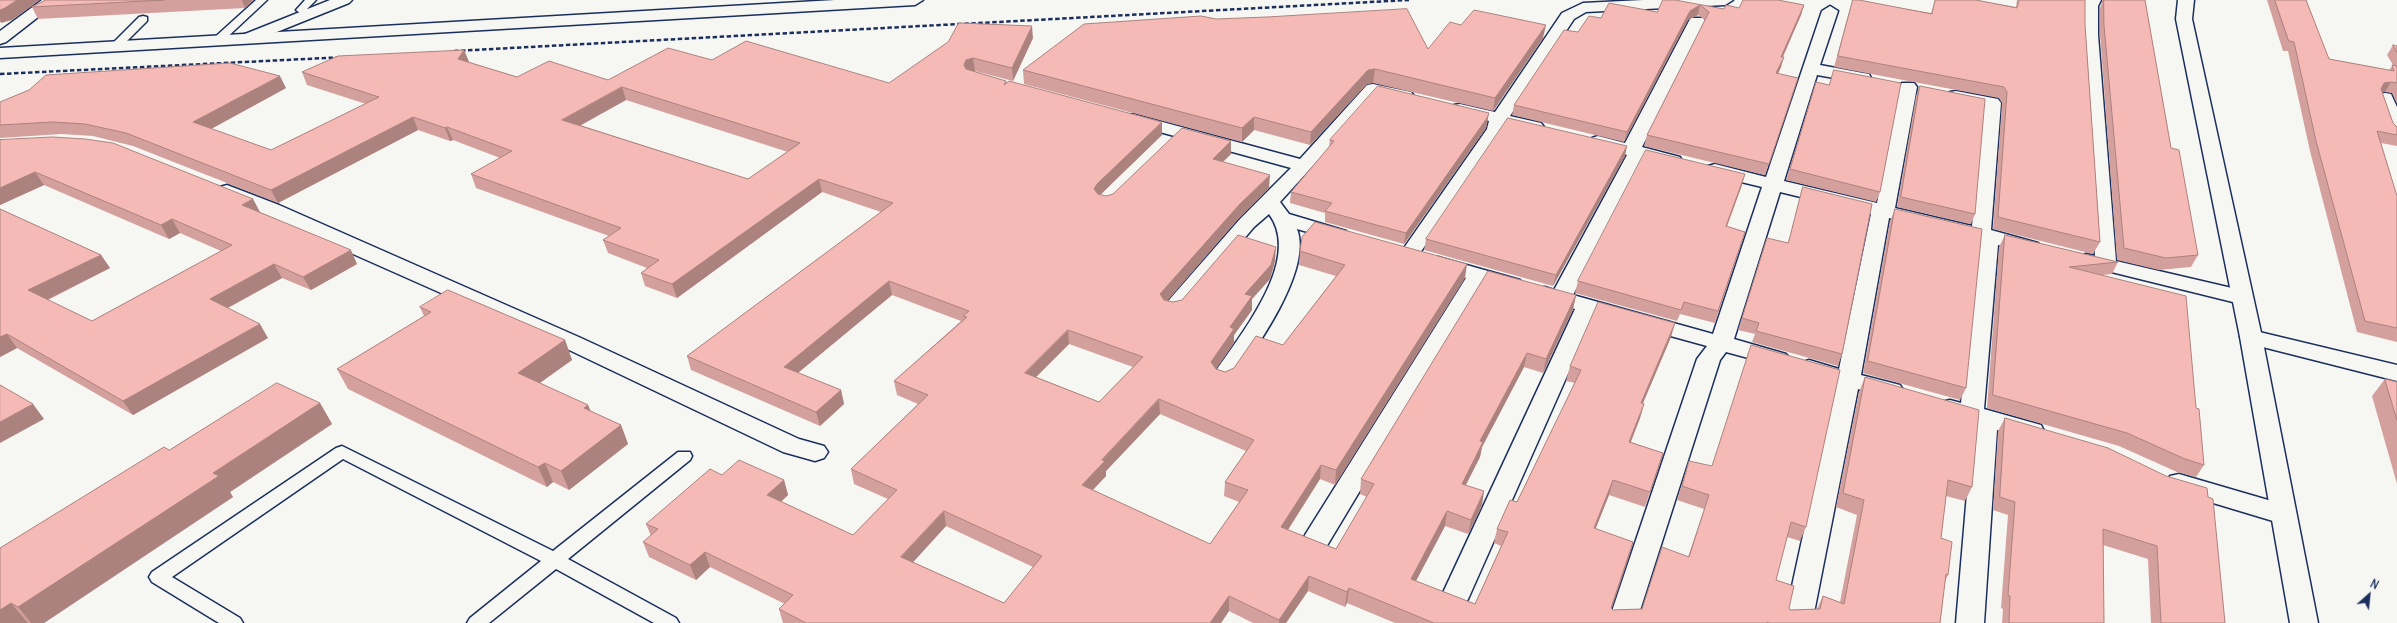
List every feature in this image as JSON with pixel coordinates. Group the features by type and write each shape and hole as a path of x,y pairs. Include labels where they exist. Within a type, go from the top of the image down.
{"street":[{"path":"246,39 310,7 344,0"},
{"path":"0,53 246,39 777,4 914,0"},
{"path":"1409,255 1496,129 1499,119 1568,16 1576,10 1583,8 1725,0"},
{"path":"2093,0 2090,6 2090,35 2106,265"},
{"path":"2184,0 2184,19 2241,297 2251,336 2304,623"},
{"path":"0,39 32,15 55,2"},
{"path":"1622,623 1709,359 1721,343 1830,12"},
{"path":"1560,298 1635,151 1697,21"},
{"path":"1812,68 1992,103 1985,235 1970,623"},
{"path":"1798,623 1878,216 1885,211 1909,87"},
{"path":"1173,308 1247,223 1276,210 1304,166 1373,89 1550,131"},
{"path":"2385,98 2397,132"},
{"path":"1119,116 1304,166"},
{"path":"1161,148 1178,132"},
{"path":"1580,138 2048,250"},
{"path":"206,183 272,209 573,342 792,446 815,452"},
{"path":"1276,210 1357,240"},
{"path":"1224,377 1250,341 1269,308 1284,272 1289,234 1276,210"},
{"path":"1387,248 2052,436"},
{"path":"2070,256 2241,297"},
{"path":"1315,542 1479,275"},
{"path":"1455,596 1588,306"},
{"path":"2251,336 2397,373"},
{"path":"2160,476 2284,514"}],"lane":[{"path":"218,40 262,0"},
{"path":"114,47 143,19"},
{"path":"234,623 158,577 342,452 555,560 670,623"},
{"path":"476,623 684,456"}],"building":[{"path":"0,0 17,0 0,10"},
{"path":"46,0 164,0 32,7"},
{"path":"1663,0 1675,0 1724,9 1726,5 1739,8 1743,0 1778,0 1804,5 1781,57 1784,57 1776,73 1798,78 1769,164 1647,135 1709,12 1700,5 1690,11 1627,132 1514,105 1564,30 1578,32 1589,16 1601,18 1609,3 1657,12"},
{"path":"1853,0 1932,14 1935,0 1976,0 2017,8 2019,0 2085,0 2085,25 2100,242 1998,217 2007,92 2004,87 1838,56"},
{"path":"2104,0 2145,0 2171,148 2179,150 2198,255 2166,258 2124,248 2104,25"},
{"path":"2275,0 2306,0 2329,59 2394,71 2392,65 2397,66 2397,83 2384,83 2381,89 2393,123 2397,127 2397,135 2377,131 2397,196 2397,328 2365,321 2316,141 2294,42 2289,41"},
{"path":"1407,9 1428,49 1450,22 1461,25 1474,10 1546,25 1495,98 1375,69 1368,70 1311,132 1254,117 1242,128 1023,70 1084,24 1201,16 1216,19"},
{"path":"959,23 1032,26 1012,68 973,58 966,60 964,65 966,69 1006,81 1004,85 1009,81 1162,122 1097,184 1094,189 1098,194 1106,196 1113,194 1182,128 1231,141 1213,159 1270,175 1239,205 1160,294 1164,300 1173,302 1182,300 1238,235 1276,247 1271,265 1245,294 1252,296 1230,327 1234,329 1211,362 1216,369 1225,372 1234,368 1256,336 1283,345 1345,265 1300,251 1302,237 1315,222 1467,264 1336,470 1321,465 1281,527 1336,549 1374,484 1361,479 1488,271 1576,295 1546,359 1527,353 1480,441 1483,442 1462,484 1484,491 1471,520 1447,511 1411,579 1475,604 1508,532 1497,529 1510,500 1517,502 1581,370 1570,366 1598,302 1675,323 1641,403 1644,404 1629,442 1663,453 1650,492 1613,480 1594,528 1633,542 1611,608 1613,610 1642,609 1662,547 1689,557 1709,495 1682,486 1689,461 1712,466 1751,345 1840,370 1806,527 1791,522 1776,580 1794,586 1789,608 1790,610 1820,609 1823,596 1844,604 1864,500 1843,493 1865,377 1979,410 1972,487 1948,480 1941,538 1952,542 1948,575 1946,574 1940,623 1434,623 1349,588 1347,592 1309,576 1279,620 1229,596 1210,623 806,623 779,609 793,595 705,552 690,565 643,542 658,529 646,524 710,469 722,475 739,460 784,480 767,495 853,535 897,490 851,469 928,395 894,381 967,317 963,316 969,311 889,281 784,367 841,390 816,412 687,356 893,203 819,179 672,284 641,273 659,260 603,240 621,228 471,174 512,151 447,127 445,128 413,117 271,190 126,133 85,124 53,122 0,125 0,102 29,90 46,75 230,63 280,76 193,122 271,150 379,97 302,72 338,56 464,50 458,59 517,77 549,61 608,80 668,48 712,60 746,41 889,83 948,42","holes":["622,87 800,143 748,179 562,120","1068,330 1143,357 1099,402 1025,373","1159,399 1254,440 1225,482 1248,490 1210,544 1082,485 1105,461 1102,460","944,511 1042,556 1004,603 901,557"]},
{"path":"2393,45 2397,46 2397,52"},
{"path":"1834,70 1901,83 1880,192 1790,169 1816,82 1829,85"},
{"path":"1378,86 1489,113 1406,233 1325,211 1332,203 1291,192 1334,141 1330,140"},
{"path":"1920,86 1985,99 1975,214 1901,197"},
{"path":"1508,118 1627,146 1556,275 1426,239"},
{"path":"53,137 113,143 253,199 242,205 351,250 303,277 274,264 210,299 260,324 123,401 7,334 0,337 0,209 101,255 28,290 92,321 232,245 172,219 161,225 35,172 0,188 0,140"},
{"path":"1646,150 1745,174 1726,226 1745,232 1718,311 1684,302 1681,310 1578,281"},
{"path":"1803,187 1872,204 1842,354 1756,331 1759,323 1742,318 1767,238 1788,243"},
{"path":"1895,209 1982,229 1966,388 1868,361"},
{"path":"2005,235 2118,262 2069,267 2186,296 2196,408 2199,409 2204,465 2185,459 2127,433 1993,395"},
{"path":"448,290 565,340 518,373 588,405 584,408 621,425 561,471 545,463 538,467 337,369 431,312 420,307"},
{"path":"2385,379 2397,382 2397,420"},
{"path":"277,383 320,403 213,473 219,476 18,607 11,603 0,610 0,548 164,447 169,450"},
{"path":"0,385 33,404 0,422"},
{"path":"2005,418 2108,448 2166,476 2207,488 2208,497 2213,499 2225,623 2161,623 2157,546 2103,529 2104,623 2009,623 2010,596 2008,595 2015,502 2000,497"}],"railway":[{"path":"454,51 1409,0"},
{"path":"0,74 346,57"}]}
